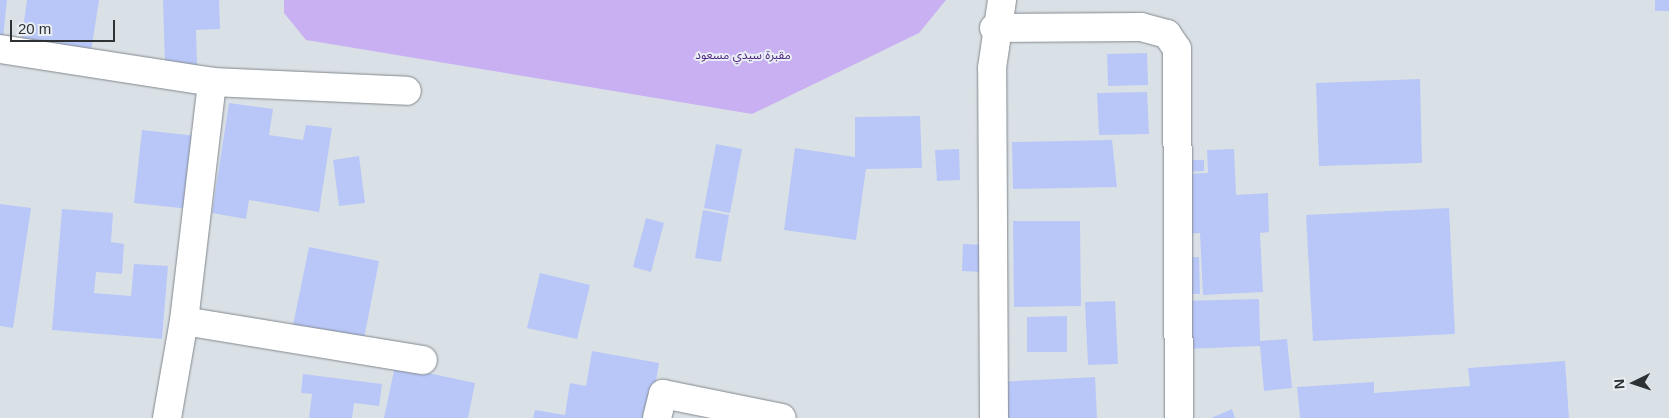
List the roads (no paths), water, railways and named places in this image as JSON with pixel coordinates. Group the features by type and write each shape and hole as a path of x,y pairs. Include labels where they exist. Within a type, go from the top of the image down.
{"street":[{"path":"994,418 994,28 1002,0"},
{"path":"994,28 1141,27 1167,34 1177,50 1179,418"},
{"path":"0,49 212,82 407,92"},
{"path":"167,418 184,321 212,82"},
{"path":"184,321 423,360"},
{"path":"657,418 663,394 782,418"}],"park label":[{"name":"مقبرة سيدي مسعود","path":"743,56"}]}
